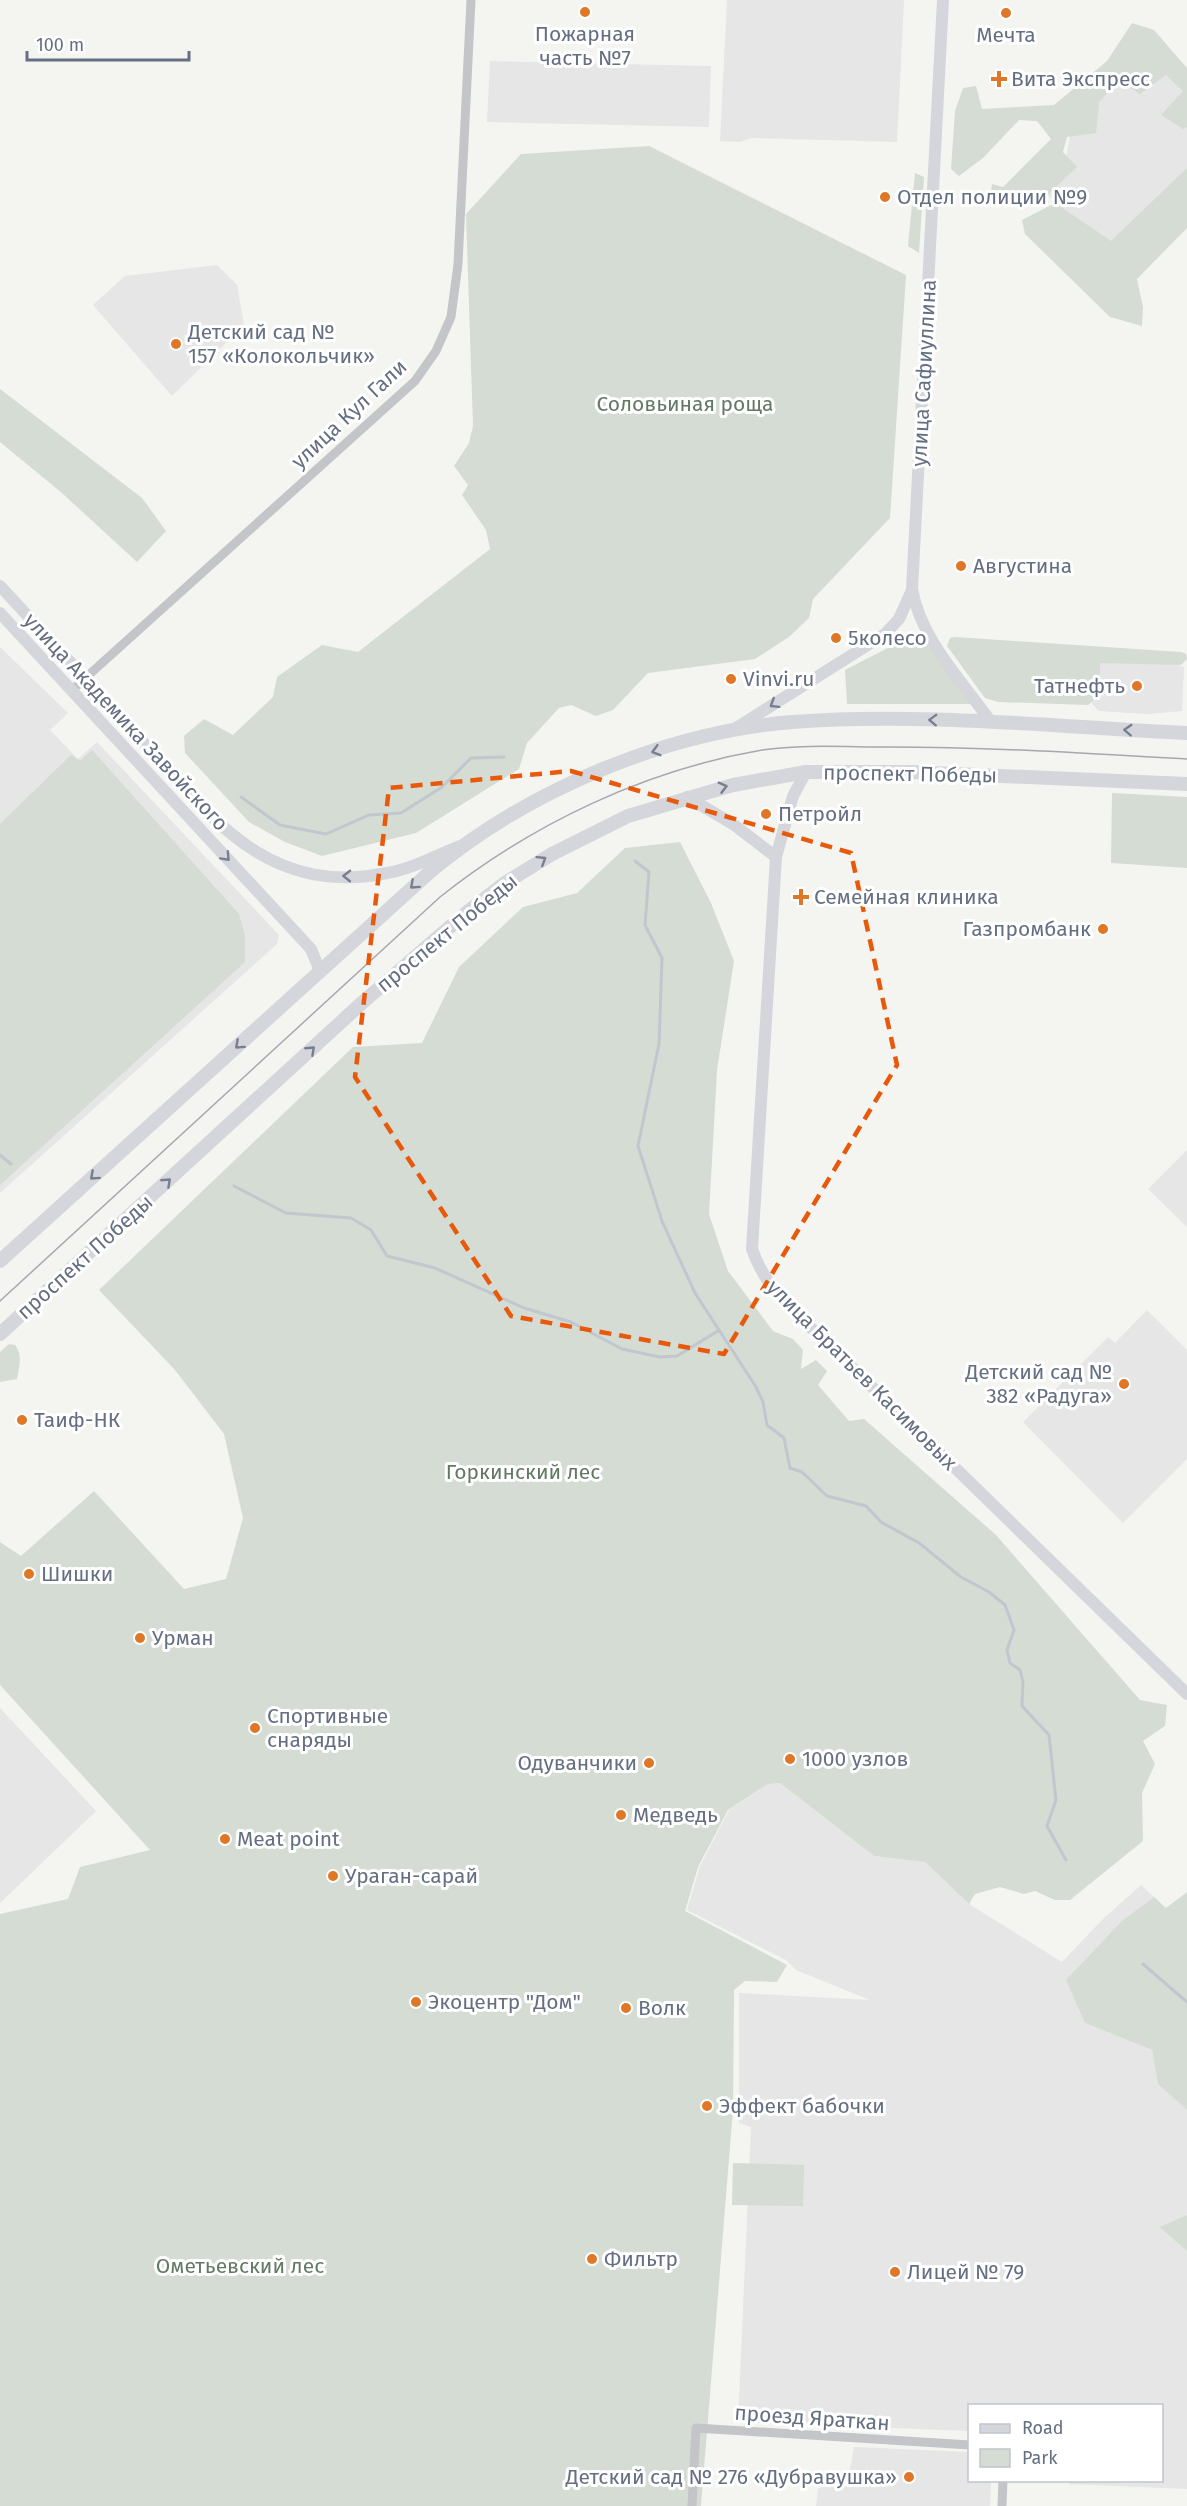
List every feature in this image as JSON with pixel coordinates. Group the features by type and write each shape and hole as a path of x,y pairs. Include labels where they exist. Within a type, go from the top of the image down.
{"main road":[{"path":"0,1261 462,844 558,788 614,764 732,731 791,722 885,718 1187,733"},
{"name":"проспект Победы","path":"0,1334 364,1001 466,913 505,883 552,854 628,816 687,797 775,776 806,772 910,772 1187,784"}],"street":[{"name":"улица Кул Гали","path":"72,690 415,381 436,351 452,317 458,264 471,0"},
{"name":"улица Сафиуллина","path":"943,0 912,589 916,610 927,632 992,722"},
{"name":"улица Академика Завойского","path":"0,586 210,817 266,860 308,874 349,877 388,873 462,844"},
{"path":"732,731 885,634 899,619 912,589"},
{"name":"улица Академика Завойского","path":"0,613 311,949 321,971"},
{"name":"улица Братьев Касимовых","path":"806,772 793,796 776,857 752,1249 760,1273 778,1296 1187,1694"},
{"path":"687,797 733,824 776,857"},
{"name":"проезд Яраткан","path":"692,2506 696,2428 968,2445"},
{"path":"1002,2506 1003,2482"}],"highlighted area":[{"path":"571,771 851,853 897,1065 724,1354 511,1316 355,1077 389,788"}],"shaded area":[{"path":"727,0 904,0 897,142 751,138 740,142 720,141"},
{"path":"1141,35 1187,87 1187,189 1116,261 1039,187 1065,162 1072,126"},
{"path":"490,61 711,66 709,127 487,122"},
{"name":"Детский сад № 157 «Колокольчик»","path":"217,265 237,285 244,325 172,396 93,305 125,276"},
{"path":"0,647 68,713 50,730 78,759 97,742 279,935 277,944 0,1193"},
{"path":"1092,658 1149,658 1184,667 1182,711 1147,714 1099,711 1092,704"},
{"path":"1187,1150 1187,1227 1148,1189"},
{"name":"Детский сад № 382 «Радуга»","path":"1147,1310 1187,1350 1187,1459 1123,1523 1023,1422 1108,1337 1115,1343"},
{"path":"0,1708 96,1811 0,1903"},
{"path":"780,1783 874,1856 925,1862 969,1904 1062,1962 1103,1919 1141,1885 1154,1897 1123,1920 1085,2023 1152,2050 1158,2084 1187,2110 1187,2215 1159,2227 1187,2251 1187,2489 1069,2484 1069,2482 1163,2482 1163,2404 968,2404 968,2431 738,2422 751,2127 739,2123 739,1993 870,2000 796,1970 786,1960 687,1910 700,1866 729,1810 768,1784"},
{"name":"Детский сад № 276 «Дубравушка»","path":"854,2447 968,2452 968,2482 991,2482 990,2506 816,2506 818,2489 822,2486 847,2486"}],"green space":[{"path":"1132,23 1154,30 1187,68 1187,127 1183,129 1161,115 1183,91 1166,75 1140,94 1119,81 1099,102 1096,133 1067,137 1063,152 1077,167 1037,205 990,199 992,184 1003,187 1051,139 1037,121 1019,120 983,158 959,176 951,169 955,111 963,88 976,86 982,109 1054,105 1107,61"},
{"name":"Соловьиная роща","path":"649,146 906,275 890,518 813,599 809,618 789,637 755,659 648,673 613,710 596,716 571,705 559,708 527,743 519,769 416,833 322,856 285,842 249,822 185,753 184,736 204,719 233,735 273,697 277,677 322,645 358,652 490,549 486,530 462,495 468,485 454,466 469,443 473,426 466,214 521,154"},
{"path":"1187,168 1187,228 1137,279 1143,307 1142,326 1110,317 1025,234 1022,220 1055,203 1111,241"},
{"path":"915,173 924,177 919,253 908,246"},
{"path":"0,389 142,498 166,531 137,562 62,493 0,442"},
{"path":"950,638 1181,652 1186,654 1187,659 1181,665 1100,663 1100,695 1088,705 998,702 985,698 947,646"},
{"path":"903,640 927,644 971,704 847,704 845,670"},
{"path":"92,750 239,914 245,936 245,962 0,1185 0,824 71,755 80,761"},
{"path":"1112,793 1187,797 1187,868 1111,863"},
{"path":"680,842 711,903 734,961 717,1070 709,1214 728,1271 773,1331 793,1339 803,1350 801,1369 816,1360 827,1371 818,1385 849,1421 864,1419 996,1535 1140,1700 1167,1705 1165,1726 1143,1741 1155,1764 1142,1793 1143,1841 1070,1900 1055,1900 1035,1891 1024,1894 1000,1887 975,1894 969,1904 925,1862 874,1856 780,1783 768,1784 728,1810 698,1867 685,1911 787,1965 777,1982 745,1981 734,1990 733,2109 701,2506 0,2506 0,1914 68,1899 80,1867 150,1850 0,1685 0,1542 21,1556 94,1491 184,1589 226,1579 243,1518 224,1434 175,1370 99,1290 353,1047 422,1043 459,967 523,907 577,893 625,848"},
{"path":"9,1344 15,1345 19,1353 17,1379 0,1382 0,1352"},
{"path":"1187,1892 1187,2110 1158,2084 1152,2050 1085,2023 1066,1980 1123,1920 1154,1897 1166,1908"},
{"path":"733,2163 804,2165 803,2206 732,2205"},
{"path":"1187,2215 1187,2251 1159,2227"}],"waterway":[{"path":"241,797 280,825 326,834 369,815 401,813 442,787 471,758 504,757"},
{"path":"635,861 649,872 645,925 662,958 659,1044 638,1146 662,1221 695,1293 756,1387 763,1402 767,1425 784,1438 790,1468 802,1472 827,1496 866,1506 881,1522 919,1543 961,1577 989,1592 1005,1605 1014,1630 1007,1650 1010,1663 1020,1670 1023,1682 1022,1706 1049,1735 1056,1800 1047,1826 1066,1860"},
{"path":"0,1155 11,1164"},
{"path":"234,1186 286,1213 351,1218 371,1230 387,1256 435,1268 524,1308 571,1322 622,1349 660,1357 677,1356 718,1331"},
{"path":"1143,1964 1187,2002"}],"tram line":[{"path":"0,1301 440,897 513,846 592,804 675,771 718,759 778,748 825,746 963,748 1187,759"}],"place":[{"name":"Пожарная часть №7","path":"585,12"},
{"name":"Мечта","path":"1006,13"},
{"name":"Вита Экспресс","path":"999,79"},
{"name":"Отдел полиции №9","path":"885,197"},
{"name":"Детский сад № 157 «Колокольчик»","path":"176,344"},
{"name":"Августина","path":"961,566"},
{"name":"5колесо","path":"836,638"},
{"name":"Vinvi.ru","path":"731,679"},
{"name":"Татнефть","path":"1137,686"},
{"name":"Петройл","path":"766,814"},
{"name":"Семейная клиника","path":"801,897"},
{"name":"Газпромбанк","path":"1103,929"},
{"name":"Детский сад № 382 «Радуга»","path":"1124,1384"},
{"name":"Таиф-НК","path":"22,1420"},
{"name":"Шишки","path":"29,1574"},
{"name":"Урман","path":"140,1638"},
{"name":"Спортивные снаряды","path":"255,1728"},
{"name":"1000 узлов","path":"790,1759"},
{"name":"Одуванчики","path":"649,1763"},
{"name":"Медведь","path":"621,1815"},
{"name":"Meat point","path":"225,1839"},
{"name":"Ураган-сарай","path":"333,1876"},
{"name":"Экоцентр \"Дом\"","path":"416,2002"},
{"name":"Волк","path":"626,2008"},
{"name":"Эффект бабочки","path":"707,2106"},
{"name":"Фильтр","path":"592,2259"},
{"name":"Лицей № 79","path":"895,2272"},
{"name":"Детский сад № 276 «Дубравушка»","path":"909,2477"}],"park label":[{"name":"Горкинский лес","path":"523,1472"},
{"name":"Ометьевский лес","path":"240,2266"}]}
